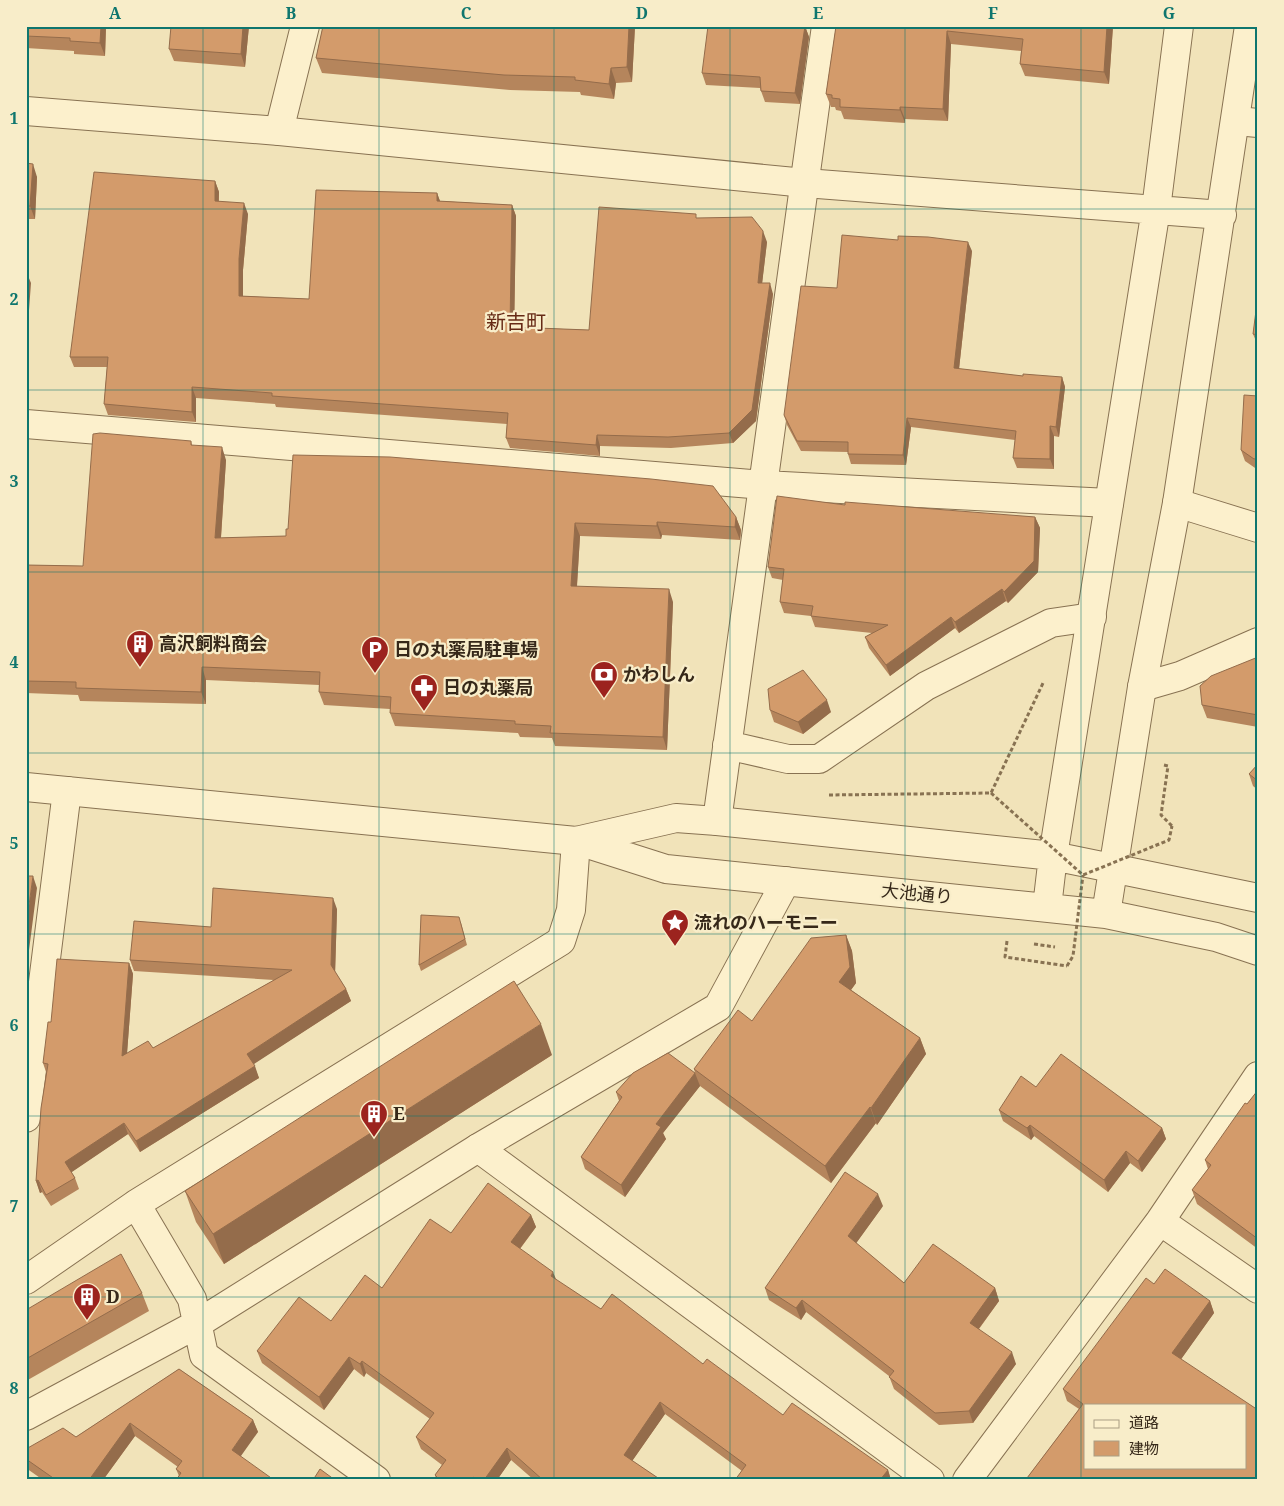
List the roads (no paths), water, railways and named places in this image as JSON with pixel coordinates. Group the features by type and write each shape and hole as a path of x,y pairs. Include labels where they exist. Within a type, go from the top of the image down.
{"street":[{"path":"279,131 305,26"},
{"path":"717,821 826,26"},
{"path":"1047,907 1053,856 1156,209 1179,26"},
{"path":"1106,914 1142,687 1177,503 1222,215 1247,122 1250,26"},
{"path":"26,111 279,131 805,183 1222,215"},
{"path":"26,424 764,485 1109,503"},
{"path":"1177,503 1258,528"},
{"path":"726,745 788,759 819,759 926,686 1051,623 1092,617"},
{"path":"1142,687 1180,676 1258,642"},
{"path":"26,787 576,841 676,818 717,821 1053,856 1258,898"},
{"path":"26,1118 67,791"},
{"path":"26,1280 136,1204 561,941 571,910 576,841"},
{"name":"大池通り","path":"576,841 666,869 1106,914 1216,937 1258,951"},
{"path":"26,1416 197,1324 478,1148 718,1006 786,881"},
{"path":"967,1480 1160,1221 1258,1076"},
{"path":"478,1148 930,1480"},
{"path":"136,1204 192,1299 204,1355 376,1480"},
{"path":"1160,1221 1258,1289"}],"place":[{"name":"高沢飼料商会","path":"140,668"},
{"name":"日の丸薬局駐車場","path":"375,674"},
{"name":"かわしん","path":"604,699"},
{"name":"日の丸薬局","path":"424,712"},
{"name":"流れのハーモニー","path":"675,947"},
{"name":"E","path":"374,1138"},
{"name":"D","path":"87,1321"}],"district":[{"name":"新吉町","path":"516,322"}]}
